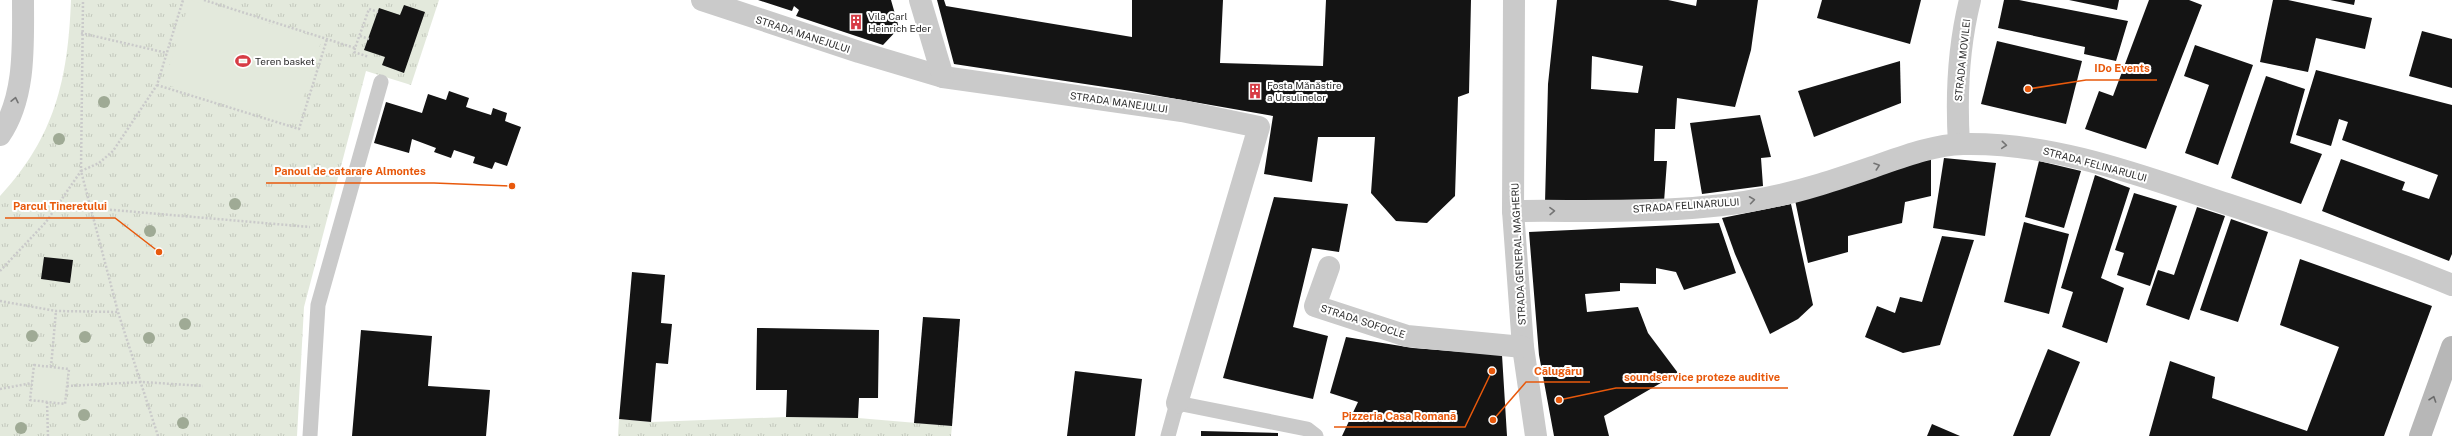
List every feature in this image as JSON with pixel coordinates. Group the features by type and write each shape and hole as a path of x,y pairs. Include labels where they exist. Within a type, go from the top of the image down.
{"street":[{"path":"0,135 14,107 21,73 23,0"},
{"name":"STRADA MANEJULUI","path":"702,0 859,52 943,77 1182,111 1260,127 1177,403"},
{"path":"920,0 943,77"},
{"name":"STRADA GENERAL MAGHERU","path":"1514,0 1513,211 1523,347 1536,436"},
{"name":"STRADA MOVILEI","path":"1959,144 1956,99 1960,60 1970,0"},
{"name":"STRADA FELINARULUI","path":"1513,211 1715,206 1764,199 1818,186 1906,156 1959,144 2002,144 2047,151 2089,160 2283,223 2452,285"},
{"name":"STRADA SOFOCLE","path":"1329,266 1315,306 1407,336 1523,347"},
{"path":"2420,436 2452,347"}],"lane":[{"path":"310,436 318,305 381,82"},
{"path":"1168,436 1177,403 1307,429 1316,436"}],"path":[{"path":"82,0 81,171 118,312 142,382 158,436"},
{"path":"0,271 46,222 81,171 99,163 113,151 157,86 183,0"},
{"path":"204,0 355,48 369,9 378,12"},
{"path":"81,33 167,53"},
{"path":"360,36 368,39"},
{"path":"157,86 299,129 326,39"},
{"path":"90,208 339,229"},
{"path":"0,301 56,311 118,312"},
{"path":"52,367 56,311"},
{"path":"34,365 70,369 65,404 30,400 32,383 34,365"},
{"path":"67,386 142,382 203,386"},
{"path":"0,389 32,383"},
{"path":"47,402 48,436"}],"green space":[{"path":"71,0 439,0 411,85 366,71 304,307 297,436 0,436 0,196 19,174 34,152 46,129 55,106 62,81 66,56"},
{"name":"Teren basket","path":"190,0 322,39 295,124 164,84"},
{"path":"35,366 68,370 65,404 31,400"},
{"path":"786,417 858,418 952,426 951,436 618,436 619,419 651,422"}],"building":[{"name":"Vila Carl Heinrich Eder","path":"758,0 891,0 899,28 883,45 796,16 799,10 794,6 792,11"},
{"path":"937,0 944,0 946,6 1132,37 1132,0 1223,0 1220,63 1323,66 1326,0 1471,0 1469,93 1458,97 1455,196 1427,223 1396,221 1371,193 1375,137 1318,137 1312,182 1264,174 1273,116 1131,91 954,64"},
{"path":"1557,0 1668,0 1696,6 1697,0 1758,0 1751,50 1735,107 1677,98 1675,129 1655,129 1654,161 1667,161 1664,202 1545,203 1548,84","holes":["1592,56 1643,66 1638,93 1591,89"]},
{"path":"1822,0 1921,0 1910,44 1817,18"},
{"path":"2004,0 2019,0 2128,21 2116,61 2084,54 2085,47 1998,28"},
{"path":"2069,0 2119,0 2117,10"},
{"path":"2149,0 2189,0 2202,5 2146,149 2085,129 2099,91 2113,96"},
{"path":"2273,0 2288,0 2372,18 2365,49 2316,38 2308,72 2260,62"},
{"path":"2330,0 2355,0 2354,5"},
{"path":"404,5 425,12 404,73 382,65 385,57 364,50 379,8 400,15"},
{"path":"2422,31 2452,39 2452,88 2409,76"},
{"path":"1997,41 2082,61 2066,124 1981,104"},
{"path":"2195,45 2253,65 2218,165 2185,153 2209,85 2184,76"},
{"path":"1900,61 1901,103 1814,137 1798,91"},
{"path":"2316,70 2452,105 2452,254 2449,261 2322,211 2341,159 2405,182 2402,190 2429,199 2438,175 2342,140 2348,122 2339,119 2331,146 2296,135"},
{"path":"2266,76 2305,89 2290,143 2322,154 2301,204 2231,178"},
{"path":"449,91 469,98 466,107 491,115 493,108 507,113 505,121 521,127 507,166 495,162 492,169 473,163 475,157 454,150 451,158 434,152 436,148 412,139 409,153 374,143 386,102 422,113 428,94 446,100"},
{"path":"1760,115 1771,157 1761,158 1763,186 1702,194 1690,123"},
{"path":"1931,157 1931,196 1905,202 1902,223 1848,236 1848,252 1808,263 1795,200"},
{"path":"1944,158 1996,163 1985,236 1933,228"},
{"path":"2039,161 2081,171 2064,228 2025,217"},
{"path":"2095,175 2130,188 2101,278 2124,288 2107,343 2062,327 2073,292 2061,288"},
{"path":"2134,193 2177,206 2150,286 2117,275 2124,253 2115,250"},
{"path":"1274,197 1348,204 1339,252 1312,248 1293,327 1328,336 1313,399 1223,378"},
{"path":"1791,204 1813,305 1798,319 1770,334 1735,254 1722,218"},
{"path":"2197,207 2225,216 2189,320 2146,305 2158,270 2174,275"},
{"path":"2231,219 2268,232 2238,322 2200,310"},
{"path":"2024,222 2069,234 2049,314 2004,302"},
{"path":"1719,223 1736,273 1684,290 1676,272 1656,268 1656,284 1620,283 1620,291 1585,294 1587,312 1638,307 1648,333 1678,373 1604,416 1609,436 1554,436 1539,355 1529,232"},
{"path":"1942,236 1974,240 1940,345 1903,353 1865,337 1877,306 1895,313 1900,297 1922,302"},
{"path":"44,257 73,260 70,283 41,279"},
{"path":"2300,259 2432,306 2384,436 2149,436 2170,361 2215,377 2212,398 2307,431 2339,347 2280,325"},
{"path":"632,272 665,275 661,323 672,324 668,364 656,363 651,422 619,419"},
{"path":"923,317 960,319 952,426 914,423"},
{"path":"757,328 879,330 878,398 859,398 858,418 786,417 787,390 756,390"},
{"path":"361,330 432,336 428,386 490,390 486,436 352,436"},
{"path":"1346,337 1413,348 1502,355 1507,436 1342,436 1358,402 1330,393"},
{"path":"2048,349 2080,362 2050,436 2013,436"},
{"path":"1075,371 1142,379 1135,436 1067,436"},
{"path":"1932,424 1960,436 1927,436"},
{"path":"1201,431 1278,433 1278,436 1201,436"}],"place":[{"name":"Vila Carl Heinrich Eder","path":"856,22"},
{"name":"Teren basket","path":"243,61"},
{"name":"IDo Events","path":"2028,89"},
{"name":"Fosta Mănăstire a Ursulinelor","path":"1255,91"},
{"name":"Panoul de catarare Almontes","path":"512,186"},
{"name":"Parcul Tineretului","path":"159,252"},
{"name":"Pizzeria Casa Romană","path":"1492,371"},
{"name":"soundservice proteze auditive","path":"1559,400"},
{"name":"Călugăru","path":"1493,420"}]}
